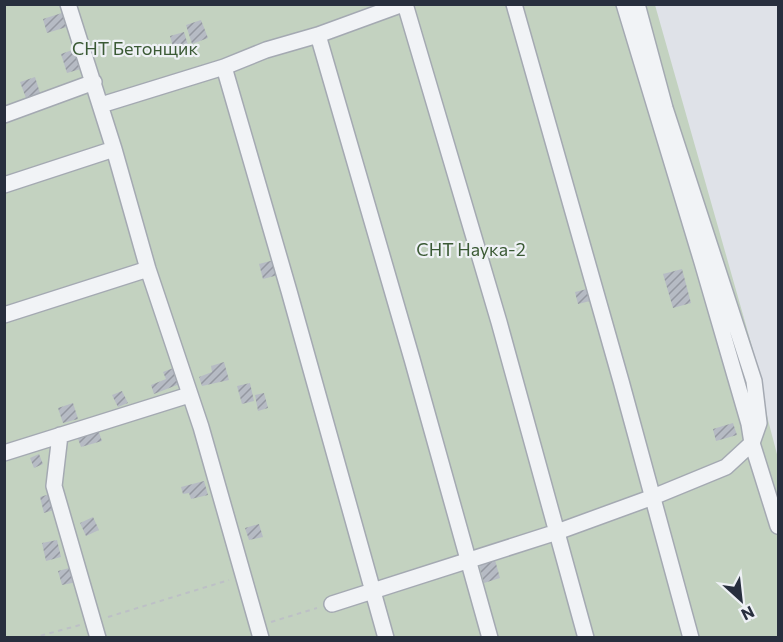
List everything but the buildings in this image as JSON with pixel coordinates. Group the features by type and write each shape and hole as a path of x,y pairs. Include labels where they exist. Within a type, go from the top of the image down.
{"street":[{"path":"68,4 101,105 148,268 201,427 259,632"},
{"path":"101,105 224,67 266,50 318,35 404,4 499,322 586,638"},
{"path":"514,4 691,638"},
{"path":"624,4 702,262 749,424 752,443 778,526"},
{"path":"332,604 557,532 653,497 726,467 752,443 759,423 754,381 665,108 637,4"},
{"path":"318,35 490,638"},
{"path":"224,67 386,638"},
{"path":"4,115 94,82"},
{"path":"4,185 114,150"},
{"path":"4,315 148,268"},
{"path":"4,453 189,395"},
{"path":"60,435 54,486 98,638"}],"path":[{"path":"33,638 243,576"},
{"path":"259,632 332,604"}],"green space":[{"name":"СНТ Наука-2","path":"4,5 655,5 755,357 778,458 778,637 5,637"}],"park label":[{"name":"СНТ Бетонщик","path":"135,49"}]}
